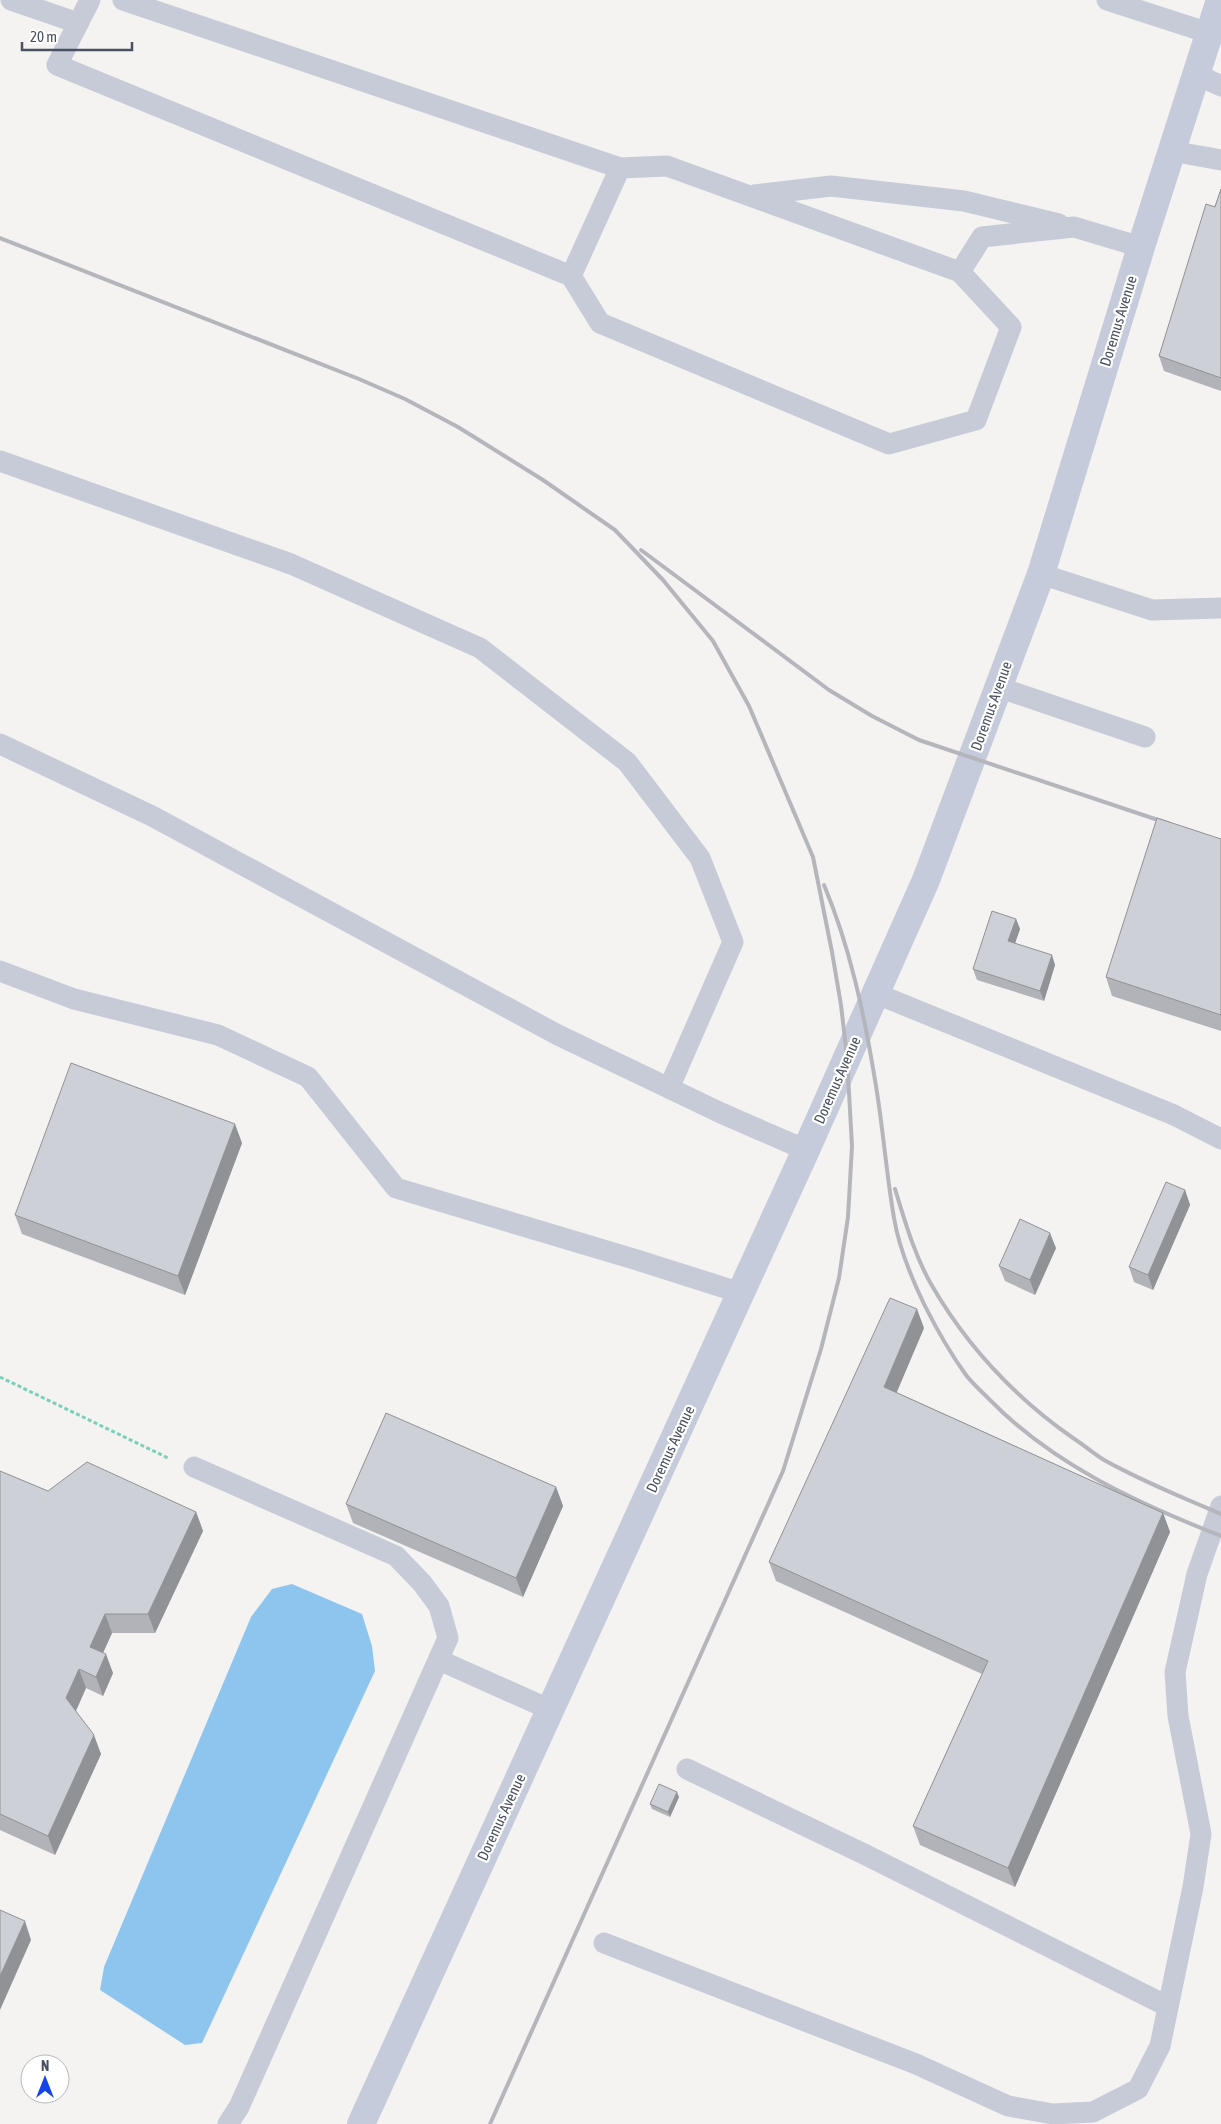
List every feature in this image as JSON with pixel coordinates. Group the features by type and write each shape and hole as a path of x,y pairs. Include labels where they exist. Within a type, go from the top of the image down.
{"main road":[{"name":"Doremus Avenue","path":"361,2124 877,994 926,880 1040,574 1220,0"}],"lane":[{"path":"11,0 78,23"},
{"path":"90,0 58,65 571,276 600,324 889,444 976,420 1011,327 960,272 667,166 620,168 123,0"},
{"path":"1107,0 1209,33"},
{"path":"1196,74 1221,86"},
{"path":"1172,151 1221,160"},
{"path":"571,276 620,168"},
{"path":"748,195 831,186 964,201 1074,227 1141,247"},
{"path":"960,272 982,237 1074,227"},
{"path":"0,460 290,564 480,648 627,762 700,858 733,942 668,1088"},
{"path":"1040,574 1152,610 1221,608"},
{"path":"998,687 1144,737"},
{"path":"0,744 152,816 558,1034 668,1088 806,1150"},
{"path":"0,971 74,998 218,1034 308,1077 396,1188 740,1293"},
{"path":"877,994 1174,1114 1221,1139"},
{"path":"194,1467 396,1556 422,1583 439,1606 448,1638 239,2107 228,2124"},
{"path":"604,1943 916,2064 1008,2106 1053,2114 1094,2112 1138,2089 1160,2046 1193,1887 1201,1834 1178,1716 1175,1672 1198,1574 1221,1506"},
{"path":"439,1660 551,1710"},
{"path":"687,1769 875,1860 1167,2006"}],"path":[{"path":"0,1378 180,1464 194,1467"}],"water":[{"path":"292,1584 362,1614 372,1646 375,1671 202,2043 185,2045 100,1990 104,1967 251,1617 272,1589"}],"building":[{"path":"1221,189 1221,378 1159,356 1206,204 1215,207"},
{"path":"1157,818 1221,839 1221,1015 1106,977"},
{"path":"992,911 1016,919 1008,941 1052,955 1040,991 973,969"},
{"path":"71,1063 235,1124 178,1276 15,1215"},
{"path":"1166,1182 1185,1190 1148,1275 1129,1267"},
{"path":"1020,1219 1050,1233 1030,1280 999,1266"},
{"path":"890,1298 917,1309 884,1387 1163,1513 1008,1868 913,1826 988,1661 769,1562"},
{"path":"386,1413 556,1487 516,1578 346,1504"},
{"path":"87,1462 196,1512 148,1614 105,1614 90,1647 106,1654 96,1677 79,1669 66,1698 94,1735 48,1836 0,1814 0,1471 48,1491"},
{"path":"659,1784 677,1792 668,1812 650,1804"},
{"path":"0,1910 25,1921 0,1976"}],"railway":[{"path":"0,238 359,379 405,399 458,427 543,480 615,530 663,580 713,641 749,706 813,857 841,1005 847,1057 852,1146 848,1217 839,1278 821,1349 783,1471 490,2124"},
{"path":"641,550 829,690 872,716 919,740 1170,824"},
{"path":"824,885 849,956 861,1005 875,1080 896,1229 906,1262 919,1294 949,1349 974,1384 1014,1422 1040,1443 1097,1480 1158,1510 1221,1536"},
{"path":"895,1189 915,1249 931,1284 976,1349 1012,1388 1052,1422 1104,1460 1147,1482 1221,1514"}]}
